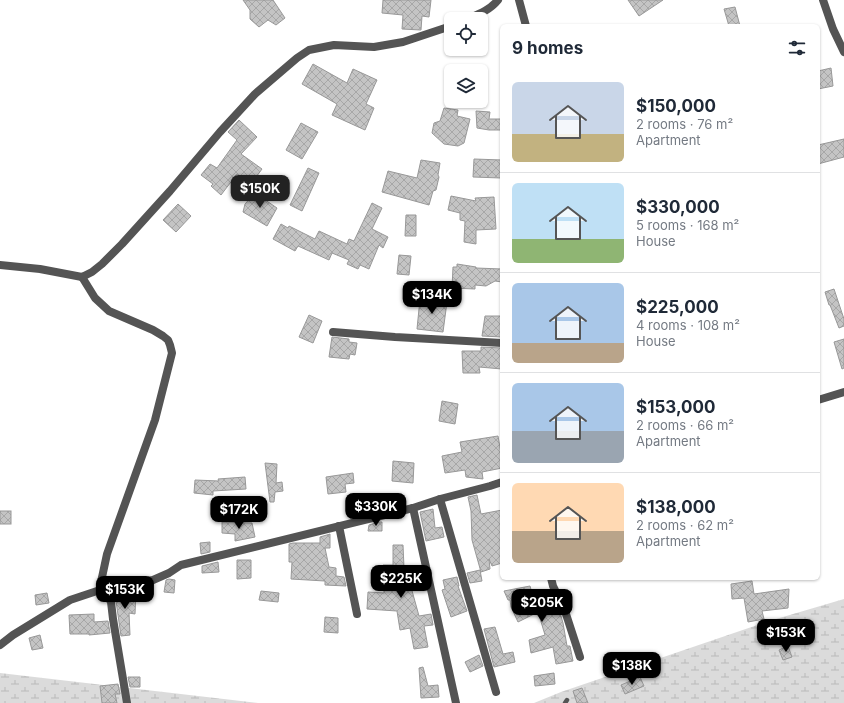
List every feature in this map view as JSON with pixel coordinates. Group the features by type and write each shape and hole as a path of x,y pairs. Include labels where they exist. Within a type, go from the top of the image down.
{"street":[{"path":"483,12 494,5 498,0"},
{"path":"519,0 525,24"},
{"path":"823,0 833,29 844,52"},
{"path":"0,265 40,268 82,277 92,272 102,264 170,191 220,132 255,94 297,58 310,50 322,46 334,44 374,47 403,42 444,28"},
{"path":"82,277 95,298 109,311 164,336 168,340 172,352 155,420 107,554 101,582 103,589 111,602 127,703"},
{"path":"334,332 395,337 500,342"},
{"path":"820,399 844,392"},
{"path":"0,645 13,635 70,600 103,589 153,580 169,574 181,565 413,508 500,483"},
{"path":"440,499 496,692"},
{"path":"413,508 456,703"},
{"path":"339,526 358,614"},
{"path":"552,580 565,610 580,657"}],"green space":[{"path":"844,599 844,703 534,703 561,692 766,622"},
{"path":"0,673 258,703 0,703"}],"building":[{"path":"243,0 273,0 285,18 276,25 268,20 259,27 250,19 250,10"},
{"path":"383,0 431,0 429,17 422,16 421,30 402,29 403,15 382,13"},
{"path":"628,0 663,0 639,16"},
{"path":"735,7 739,24 728,24 724,9"},
{"path":"313,64 347,83 353,69 377,80 366,104 374,108 365,130 332,115 337,104 302,84"},
{"path":"831,68 833,86 820,89 820,71"},
{"path":"444,108 458,110 457,116 470,119 464,143 458,146 444,144 432,133 434,123 440,121"},
{"path":"476,111 490,112 489,119 500,119 500,130 477,128"},
{"path":"239,120 257,137 241,154 262,169 251,184 237,174 221,195 211,186 213,184 201,175 210,164 217,168 237,140 228,132"},
{"path":"301,123 318,132 302,159 286,150"},
{"path":"844,139 844,157 820,163 820,145"},
{"path":"474,159 500,160 500,178 473,177"},
{"path":"421,160 440,163 436,190 433,191 429,205 382,192 388,171 417,178"},
{"path":"308,168 319,173 302,211 290,205"},
{"path":"255,193 277,208 267,226 243,212 245,204"},
{"path":"451,196 476,201 475,198 494,197 496,229 476,230 476,244 464,242 465,221 460,220 460,213 448,210"},
{"path":"372,203 382,208 372,229 388,237 383,248 379,245 369,269 360,265 358,269 347,264 349,260 332,253 329,260 298,246 295,251 273,239 281,224 288,228 289,226 315,239 319,231 347,244 349,239 354,241"},
{"path":"178,204 191,216 176,232 163,220"},
{"path":"406,215 416,215 416,236 405,236"},
{"path":"399,255 411,256 409,275 397,274"},
{"path":"457,264 476,268 500,269 500,282 495,281 486,286 475,285 475,289 452,288 453,267 457,267"},
{"path":"834,289 844,319 844,326 839,328 825,292"},
{"path":"420,299 447,302 443,332 417,329"},
{"path":"309,315 322,321 313,343 299,337"},
{"path":"485,316 500,316 500,337 482,336"},
{"path":"332,337 349,339 349,342 357,343 355,355 350,354 349,359 329,357"},
{"path":"844,339 844,368 842,369 834,342"},
{"path":"481,347 500,348 500,369 479,367 480,373 463,373 462,351 481,351"},
{"path":"442,401 458,404 455,424 439,421"},
{"path":"498,436 500,448 500,468 482,472 483,479 466,477 465,470 445,473 442,456 462,452 460,442"},
{"path":"393,461 414,463 413,483 392,481"},
{"path":"265,463 277,464 276,483 282,482 283,491 275,492 274,502 270,502"},
{"path":"353,473 354,483 345,484 346,492 328,494 326,477"},
{"path":"245,477 246,489 213,491 213,495 194,493 195,480 219,481 218,479"},
{"path":"477,495 481,514 500,510 500,564 492,566 489,559 490,569 481,572 472,540 471,511 468,497"},
{"path":"433,509 435,528 442,527 444,537 426,541 420,512"},
{"path":"0,511 11,511 11,524 0,524"},
{"path":"222,522 252,523 255,537 235,541 235,534 222,533"},
{"path":"382,522 382,531 368,531 369,525"},
{"path":"330,534 330,548 325,548 329,567 336,568 336,576 344,577 346,586 325,585 325,581 291,579 292,562 289,562 289,544 320,543 320,537"},
{"path":"210,542 210,552 201,554 200,543"},
{"path":"393,545 403,545 404,568 412,568 411,587 419,616 431,614 433,625 424,626 428,647 414,649 410,628 400,630 397,611 367,609 368,592 384,593 383,565 393,565"},
{"path":"237,560 251,560 251,578 237,579"},
{"path":"218,562 219,572 202,573 202,566"},
{"path":"480,570 482,581 470,583 467,573"},
{"path":"457,577 458,586 467,611 451,617 442,590 445,589 443,580"},
{"path":"166,580 175,580 174,593 164,592"},
{"path":"752,581 754,594 789,589 788,608 762,611 764,619 748,622 744,598 732,599 731,584"},
{"path":"530,586 535,604 553,599 560,613 567,646 570,646 573,661 556,664 553,647 531,653 529,640 545,635 538,612 518,622 511,607 510,600 508,600 504,591"},
{"path":"261,591 279,593 278,602 259,600"},
{"path":"136,592 135,614 129,613 130,635 121,636 114,596 114,593"},
{"path":"47,593 49,603 36,605 35,595"},
{"path":"94,614 94,622 108,621 110,633 89,635 70,634 69,615"},
{"path":"325,617 338,618 338,633 324,632"},
{"path":"495,627 503,654 513,652 515,662 494,667 484,629"},
{"path":"40,635 43,648 32,650 29,638"},
{"path":"788,646 792,657 783,660 779,650"},
{"path":"479,655 483,666 470,672 465,662"},
{"path":"423,667 428,686 438,685 439,697 421,698 419,668"},
{"path":"554,673 555,684 535,686 534,676"},
{"path":"128,677 140,677 140,687 130,687"},
{"path":"640,677 644,686 625,694 621,685"},
{"path":"118,684 120,694 115,694 117,703 102,703 100,686"},
{"path":"582,688 588,703 577,703 573,691"}]}
